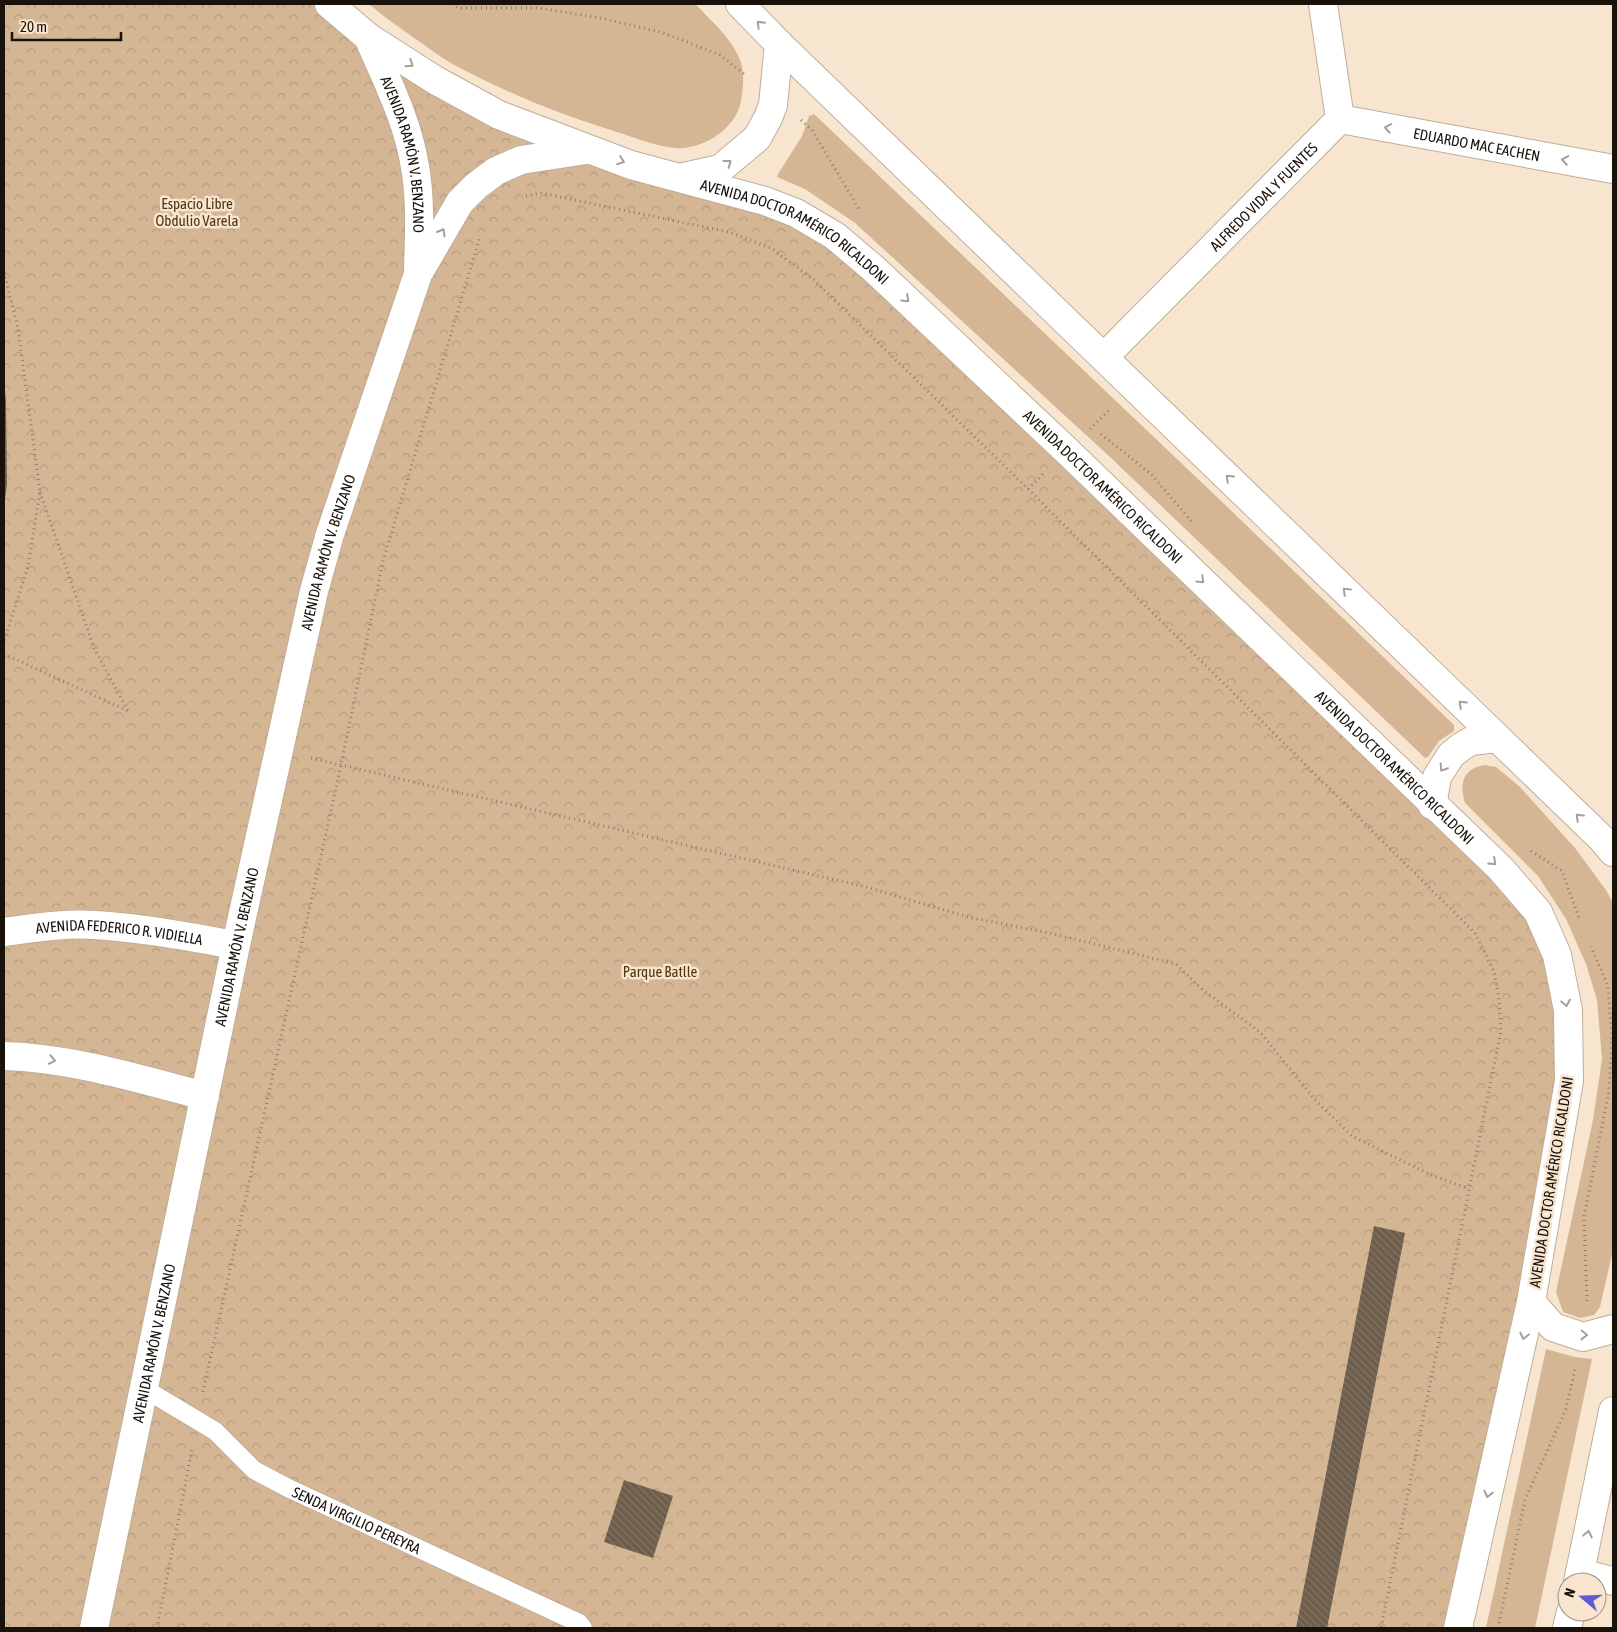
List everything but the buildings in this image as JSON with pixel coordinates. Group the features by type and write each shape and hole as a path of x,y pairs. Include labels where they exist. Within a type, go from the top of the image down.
{"street":[{"name":"AVENIDA DOCTOR AMÉRICO RICALDONI","path":"329,4 368,37 435,80 499,115 631,165 765,201 796,213 835,236 868,263 1067,451 1501,870 1538,912 1557,955 1568,1010 1569,1081 1531,1302 1458,1628"},
{"path":"740,4 779,44 1602,839 1613,852"},
{"path":"1323,4 1340,119"},
{"name":"AVENIDA RAMÓN V. BENZANO","path":"368,37 402,116 415,166 420,212 418,274"},
{"name":"AVENIDA DOCTOR AMÉRICO RICALDONI","path":"683,178 720,168 757,138 768,118 774,97 779,44"},
{"name":"EDUARDO MAC EACHEN","path":"1340,119 1613,169"},
{"name":"ALFREDO VIDAL Y FUENTES","path":"1104,357 1340,119"},
{"name":"AVENIDA RAMÓN V. BENZANO","path":"94,1628 236,945 314,590 327,543 418,274 460,202 476,186 496,171 521,160 588,149"},
{"path":"1432,805 1438,777 1451,755 1461,746 1472,741 1498,738"},
{"name":"AVENIDA FEDERICO R. VIDIELLA","path":"4,932 41,927 94,925 162,932 236,945"},
{"path":"4,1056 36,1057 93,1067 205,1096"},
{"path":"1531,1302 1553,1327 1583,1337 1613,1329"},
{"path":"1580,1572 1613,1411"}],"lane":[{"name":"SENDA VIRGILIO PEREYRA","path":"145,1390 215,1431 254,1470 296,1492 578,1622 583,1628"}],"path":[{"path":"452,4 459,8 539,8 600,18 661,32 720,55 774,97 812,130 861,214"},
{"path":"523,196 540,193 729,232 771,248 814,280 1475,932 1494,972 1499,1000 1501,1032 1381,1628"},
{"path":"157,1628 197,1421 341,765 383,561 481,232"},
{"path":"4,272 18,328 40,492 94,648 128,711 4,654"},
{"path":"1084,421 1152,474 1194,525"},
{"path":"4,642 28,566 40,492"},
{"path":"278,750 866,887 968,917 1054,934 1176,964 1203,990 1260,1032 1316,1101 1352,1136 1431,1175 1469,1189"},
{"path":"1529,850 1562,871 1580,918"},
{"path":"1498,1628 1525,1500 1566,1408 1583,1337 1588,1295 1584,1217 1609,1091 1612,1038 1608,986 1590,944"}],"green space":[{"name":"Parque Batlle","path":"4,4 329,4 435,80 796,213 1538,912 1569,1081 1458,1628 4,1628"},
{"path":"369,4 695,4 732,44 740,60 743,75 741,101 733,120 717,136 707,141 686,148 653,144 552,110 489,83 449,62 394,24"},
{"path":"814,114 1454,725 1454,731 1439,741 1428,757 1425,758 1110,457 855,223 805,189 777,177 802,136 809,116"},
{"path":"1485,765 1496,767 1519,786 1575,848 1606,890 1613,903 1613,1250 1600,1307 1594,1315 1580,1318 1563,1312 1556,1292 1593,1120 1602,1059 1597,1000 1586,964 1566,919 1538,876 1465,803 1462,789 1467,773"},
{"path":"1546,1349 1575,1357 1592,1359 1535,1628 1486,1628"}],"park label":[{"name":"Espacio Libre Obdulio Varela","path":"197,212"}]}
